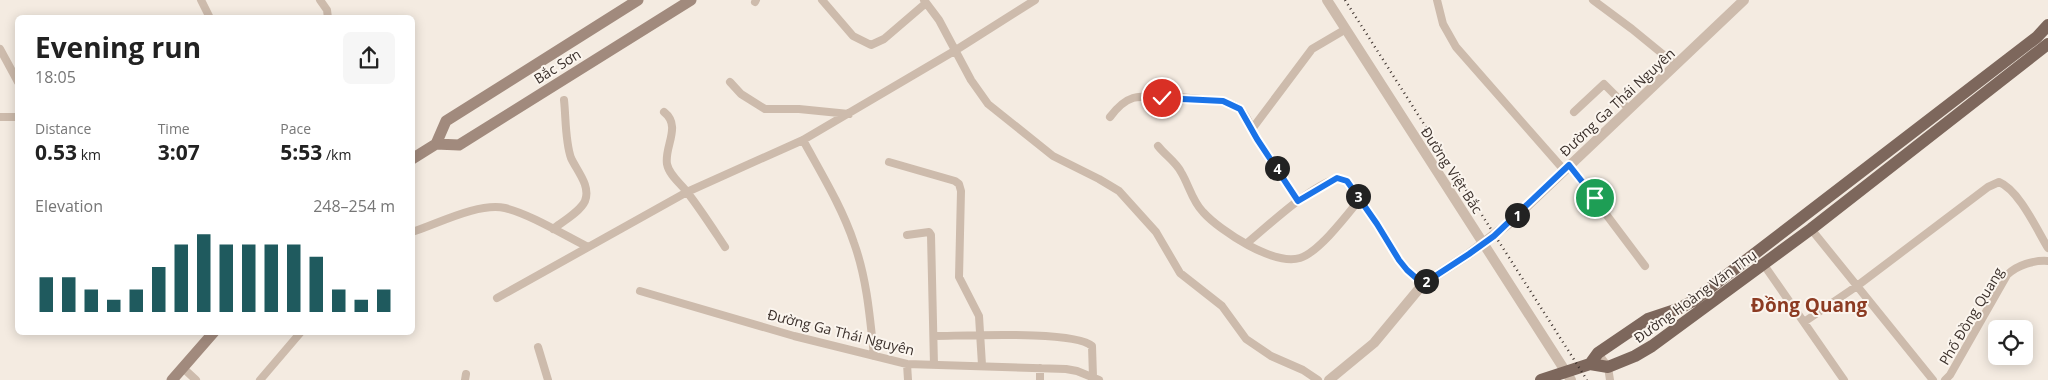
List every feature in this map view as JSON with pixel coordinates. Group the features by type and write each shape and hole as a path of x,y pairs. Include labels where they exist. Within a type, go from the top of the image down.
{"main road":[{"name":"Bắc Sơn","path":"638,0 446,121 436,144 459,145 691,0"},
{"name":"Đường Hoàng Văn Thụ","path":"1585,367 1598,353 1648,319 1678,309 1693,301 2037,37 2048,25"},
{"name":"Đường Hoàng Văn Thụ","path":"1608,367 1636,356 1652,346 1764,265 2048,44"},
{"path":"415,157 436,144"},
{"path":"1886,153 1896,164"},
{"path":"172,380 211,335"},
{"path":"1541,380 1569,376 1585,367 1608,367"}],"street":[{"path":"201,0 208,15"},
{"path":"320,0 328,10 328,15"},
{"path":"822,0 853,36 871,45 884,39 925,2 939,20 971,80 988,104 1041,149 1099,178 1119,192 1151,224 1185,279 1222,306 1246,339 1271,356 1303,370 1318,380"},
{"path":"497,298 687,192 804,140 956,50 1035,0"},
{"name":"Đường Việt Bắc","path":"1327,0 1569,376"},
{"path":"1437,0 1442,24 1456,47 1567,168 1645,266"},
{"path":"1593,0 1632,29 1676,66"},
{"name":"Đường Ga Thái Nguyên","path":"1329,380 1374,343 1423,284 1483,244 1508,224 1744,0"},
{"path":"1252,129 1312,49 1346,29"},
{"path":"0,49 15,76"},
{"path":"730,82 741,94 765,109 799,109 849,114"},
{"path":"1574,112 1604,84 1629,110"},
{"path":"1110,117 1127,100 1141,97 1223,101 1240,109 1298,201"},
{"path":"553,229 579,208 584,202 586,193 584,181 571,157 564,100"},
{"path":"664,112 672,123 672,133 667,154 669,170 687,192 725,247"},
{"path":"0,117 15,117"},
{"path":"804,140 833,194 854,243 865,284 874,356"},
{"path":"1158,146 1180,169 1195,202 1202,212 1220,228 1246,244 1277,257 1292,260 1305,256 1333,230 1360,199"},
{"path":"889,162 955,181 959,184 961,191 959,277 977,309 980,322 982,365"},
{"path":"1246,244 1298,201 1337,178 1347,181 1399,260 1423,284"},
{"path":"1804,322 1857,286 1988,187 1999,182 2007,185 2016,196 2048,248"},
{"path":"415,231 468,212 496,207 505,208 588,247"},
{"path":"1811,229 1933,380"},
{"path":"907,235 929,232 931,235 934,365"},
{"name":"Phố Đồng Quang","path":"1945,380 1950,375 2007,275 2018,267 2039,260 2048,260"},
{"path":"1764,265 1844,380"},
{"name":"Đường Ga Thái Nguyên","path":"640,291 794,336 907,364 982,365 1077,370 1096,378"},
{"path":"260,380 298,335"},
{"path":"934,336 1039,336 1065,338 1091,344 1096,378"},
{"path":"538,347 548,380"},
{"path":"1598,353 1608,367 1610,380"},
{"path":"907,364 908,380"},
{"path":"183,368 196,380"},
{"path":"1040,368 1040,380"}],"railway":[{"path":"1345,0 1587,380"}],"district":[{"name":"Đồng Quang","path":"1809,305"}],"route":[{"path":"1162,98 1223,101 1240,109 1257,139 1298,201 1337,178 1347,181 1399,260 1423,284 1494,236 1569,165 1595,198"}]}
